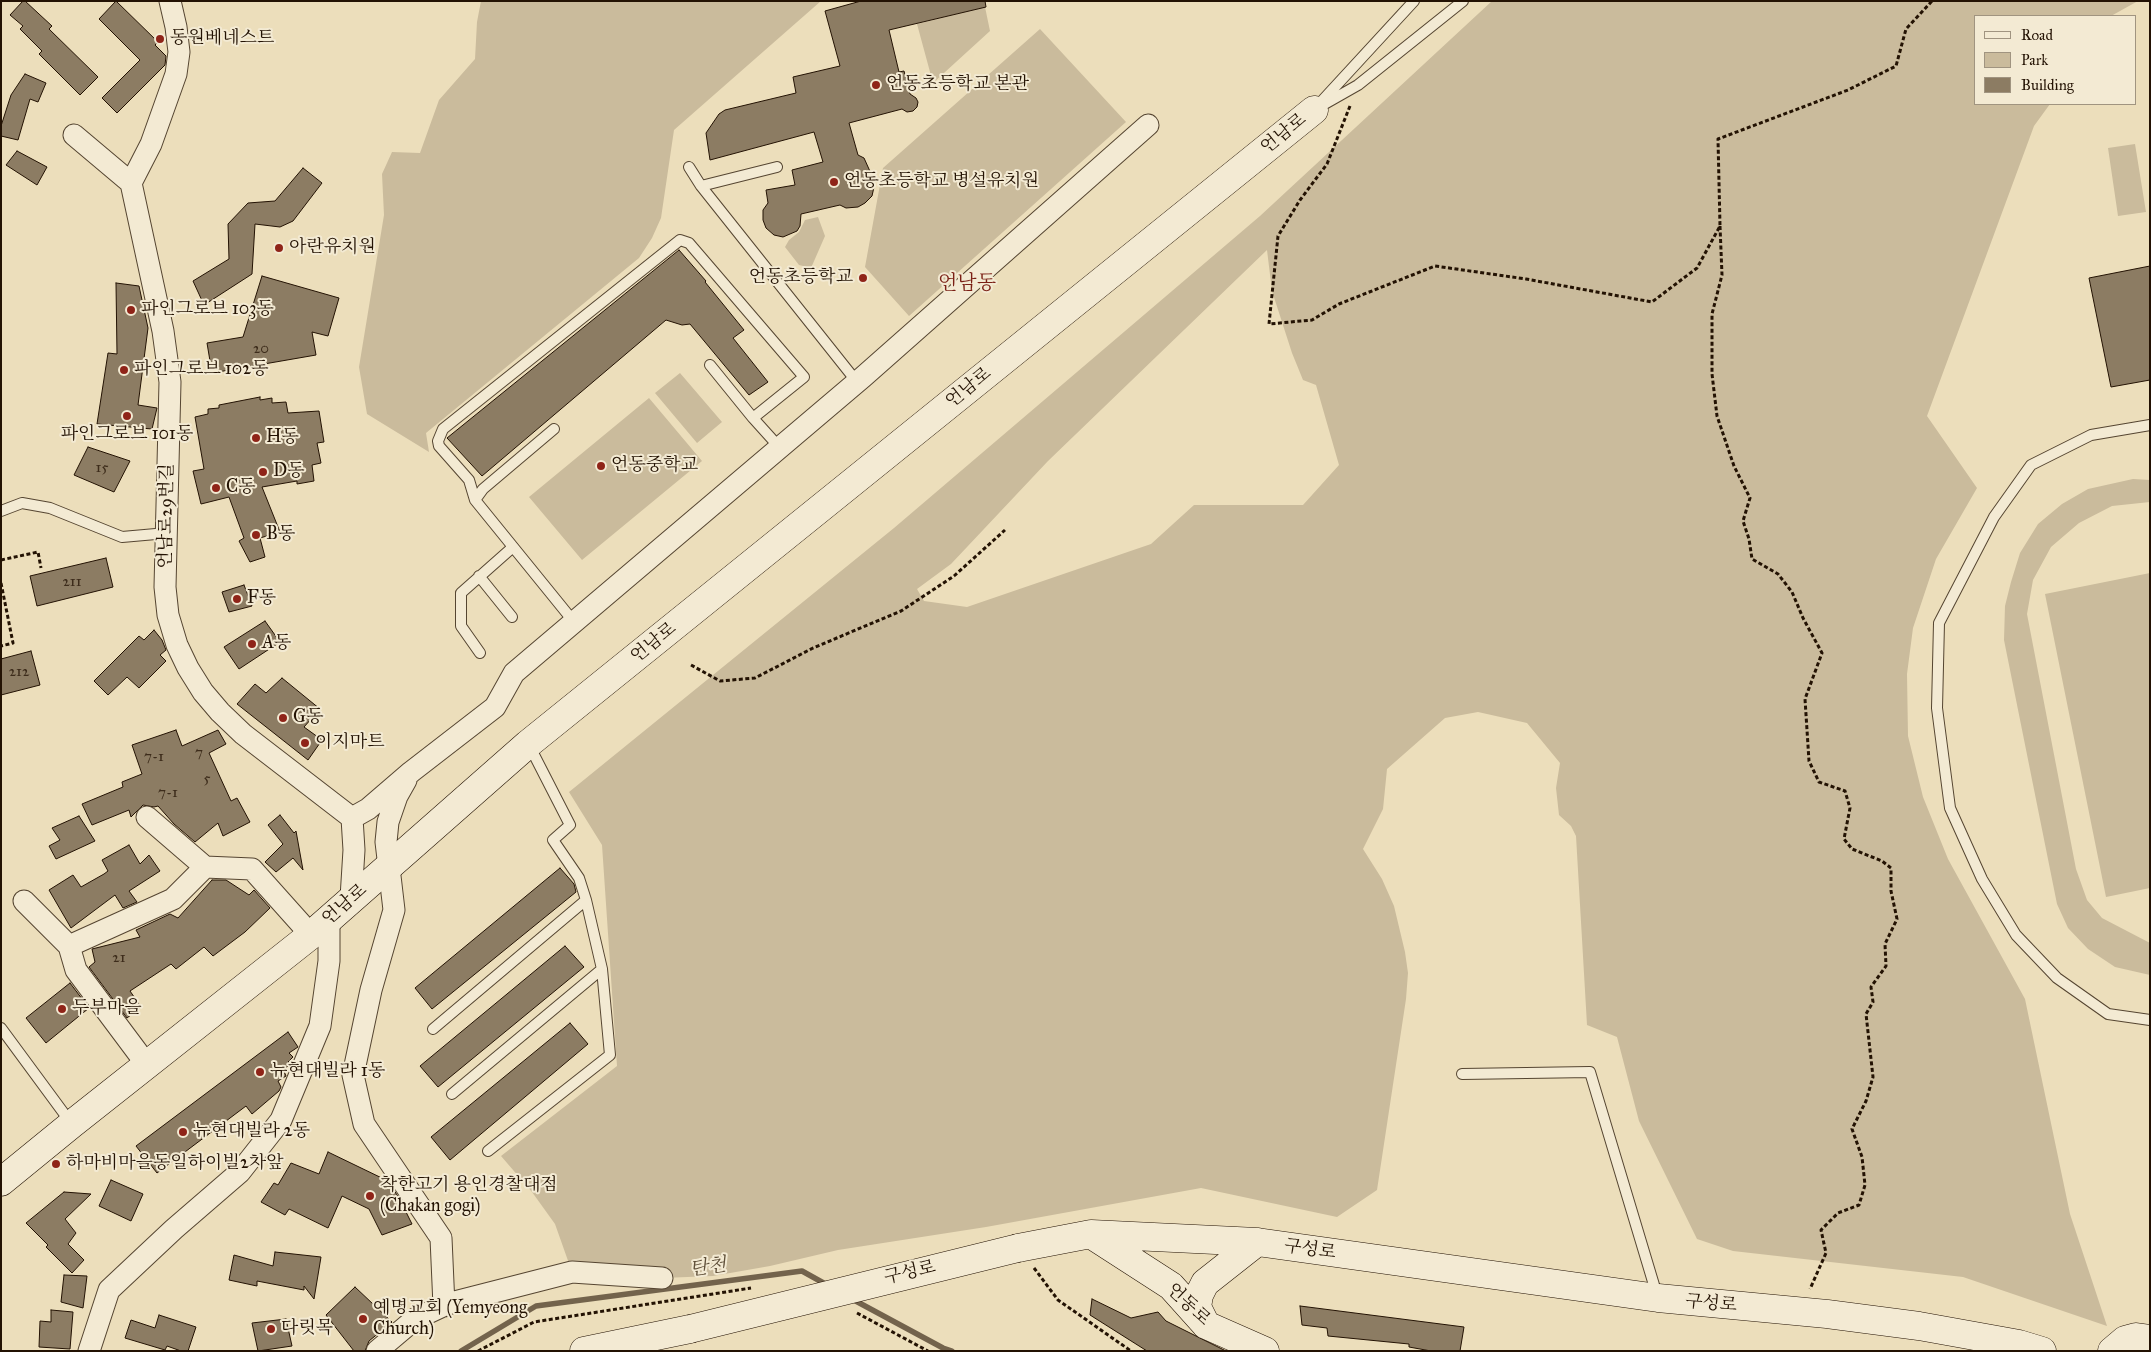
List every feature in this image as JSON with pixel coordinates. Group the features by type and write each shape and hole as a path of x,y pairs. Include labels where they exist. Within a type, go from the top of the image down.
{"main road":[{"name":"언남로","path":"1,1182 320,927 528,744 1314,110"},
{"name":"구성로","path":"584,1351 690,1329 1018,1248 1091,1234 1257,1242 1658,1298 1827,1314 1919,1326 2019,1344 2042,1351"},
{"name":"언동로","path":"1091,1234 1171,1286 1206,1325 1265,1351"},
{"path":"1206,1325 1198,1307 1198,1295 1205,1283 1257,1242"},
{"path":"2112,1351 2125,1340 2136,1337 2150,1339"}],"street":[{"path":"74,135 131,183 152,144 176,74 179,52 170,1"},
{"path":"351,898 354,850 352,818 368,809 411,772 495,707 514,673 857,382 1148,125"},
{"name":"언남로29번길","path":"131,183 164,331 169,374 165,587 168,616 177,645 203,692 243,734 352,818"},
{"path":"411,772 397,796 388,822 386,842 394,910 371,990 353,1075 364,1124 440,1238 444,1306"},
{"path":"89,1351 109,1290 174,1229 240,1172 281,1120 320,1026 329,961 320,927 252,869 205,867 148,817"},
{"path":"69,946 173,899 205,867"},
{"path":"24,901 69,946 76,970 147,1065"},
{"path":"377,1351 415,1319 444,1306 572,1272 662,1278"}],"lane":[{"path":"1314,110 1414,1"},
{"path":"1314,110 1358,85 1463,1"},
{"path":"689,166 701,186 857,382"},
{"path":"701,186 777,167"},
{"path":"574,622 474,500 469,480 440,446 439,435 443,429 680,240 689,243 804,377 753,418"},
{"path":"710,365 780,448"},
{"path":"2150,425 2091,435 2031,465 1994,517 1939,623 1937,708 1950,808 1982,879 2016,935 2057,978 2108,1014 2150,1020"},
{"path":"474,500 483,489 554,429"},
{"path":"1,511 22,503 50,508 122,537 167,533"},
{"path":"480,653 461,626 461,593 513,547"},
{"path":"479,576 512,617"},
{"path":"488,1151 610,1055 602,969 586,900 579,878 553,840 570,825 528,744"},
{"path":"433,1028 586,900"},
{"path":"452,1094 602,969"},
{"path":"1,1028 72,1124"},
{"path":"1462,1074 1590,1072 1658,1298"}],"path":[{"path":"1827,1314 1809,1287 1826,1253 1821,1230 1838,1213 1859,1205 1865,1184 1862,1157 1852,1129 1866,1100 1873,1077 1866,1014 1873,1002 1871,988 1886,966 1885,944 1897,919 1891,892 1891,868 1882,861 1852,849 1844,838 1850,808 1845,791 1819,782 1809,761 1805,699 1822,653 1803,618 1792,592 1778,574 1752,558 1749,539 1743,521 1750,498 1734,466 1717,416 1712,374 1712,314 1722,276 1718,139 1848,90 1896,66 1906,29 1932,1"},
{"path":"1358,85 1327,164 1300,200 1278,236 1269,324 1312,320 1339,304 1435,266 1526,279 1652,302 1697,268 1720,226"},
{"path":"691,665 720,681 755,678 813,648 901,611 954,576 1005,530"},
{"path":"1,560 38,552 42,568"},
{"path":"1,583 13,643 1,646"},
{"path":"1018,1248 1058,1300 1131,1351"}],"green space":[{"path":"481,1 821,1 674,130 661,218 652,238 639,258 426,433 429,452 367,414 359,367 384,215 382,174 392,152 420,153 439,100 475,59 477,22"},
{"path":"1492,1 2138,1 2113,15 1974,15 1974,105 2049,105 2034,126 1927,416 1977,488 1936,559 1913,628 1907,674 1908,736 1923,797 1948,859 2025,999 2070,1214 2107,1326 1963,1277 1733,1251 1697,1239 1639,1121 1617,1037 1587,1025 1576,836 1571,826 1559,815 1556,788 1560,763 1527,723 1478,712 1445,718 1387,769 1383,809 1363,849 1382,879 1394,906 1408,973 1406,999 1377,1190 1337,1217 1201,1188 986,1227 838,1250 770,1266 713,1276 662,1278 572,1272 555,1224 532,1192 501,1156 617,1066 602,845 569,792 894,528 1260,216","holes":["1267,250 1272,291 1292,353 1303,380 1316,385 1339,465 1303,505 1194,505 1151,544 967,607 924,601 917,589 951,564 1048,461"]},
{"path":"985,7 990,31 933,83 917,24"},
{"path":"1040,29 1126,122 909,316 865,267 883,168"},
{"path":"2135,144 2146,212 2118,216 2108,148"},
{"path":"818,217 825,236 811,268 799,265 785,247 789,240 799,232 805,220"},
{"path":"680,373 722,422 697,443 655,393"},
{"path":"649,398 702,461 582,560 529,497"},
{"path":"2133,479 2150,480 2150,502 2112,506 2079,523 2051,547 2033,580 2027,614 2076,869 2087,900 2102,918 2150,943 2150,975 2115,967 2088,949 2068,928 2057,904 2004,640 2005,606 2011,582 2020,553 2038,524 2062,504 2088,489"},
{"path":"2150,573 2150,888 2106,897 2045,594"}],"building":[{"path":"23,1 52,26 49,29 98,77 80,95 39,54 42,51 20,29 23,26 10,15"},
{"path":"116,1 158,42 155,45 166,56 165,65 117,113 102,98 140,60 99,19"},
{"name":"언동초등학교 본관","path":"861,1 985,1 986,7 889,30 899,72 904,71 910,94 918,102 917,107 913,111 907,112 902,109 849,123 858,155 864,158 873,178 872,196 858,207 846,208 840,205 801,214 800,226 797,231 783,237 774,235 766,228 763,220 763,210 768,203 766,190 795,185 792,170 823,162 814,132 710,160 706,133 719,114 725,110 796,93 793,77 840,66 825,11"},
{"path":"25,74 46,83 38,102 30,99 18,140 1,136 1,126 11,95"},
{"path":"17,151 47,167 37,185 6,165"},
{"path":"303,168 322,183 293,221 280,227 255,224 252,274 204,305 193,281 229,259 228,224 248,203 275,201"},
{"path":"679,250 744,330 733,338 768,382 749,395 690,324 682,325 666,320 482,476 447,438"},
{"path":"2150,266 2150,380 2111,387 2089,278"},
{"path":"262,276 339,298 328,336 312,332 316,355 212,373 207,343 243,337"},
{"path":"116,283 139,286 148,328 138,405 157,408 152,429 97,424 108,353 117,354"},
{"path":"260,397 260,400 272,398 272,403 286,402 288,413 319,411 324,442 317,443 321,463 312,465 314,481 297,484 297,481 262,487 280,532 260,538 265,557 250,562 239,541 244,538 229,497 201,504 193,471 204,469 195,417 208,414 208,409 219,408 219,405"},
{"path":"88,447 130,461 114,492 74,475"},
{"path":"106,558 113,587 37,606 30,576"},
{"name":"F동","path":"244,585 252,606 229,612 222,592"},
{"name":"A동","path":"265,621 280,642 239,669 224,647"},
{"path":"154,630 162,640 166,650 160,655 166,661 139,688 127,677 108,695 94,681 139,636 144,640"},
{"path":"31,651 40,685 1,695 1,659"},
{"name":"G동","path":"282,678 320,709 304,727 322,740 308,760 237,704 255,684 266,693"},
{"path":"176,730 182,746 218,730 226,744 209,753 231,801 237,798 250,822 223,836 218,823 195,842 174,824 158,806 143,805 131,817 129,810 92,825 82,804 123,787 122,782 142,774 132,745"},
{"path":"280,815 294,833 296,831 303,870 293,858 276,872 265,862 283,844 268,825"},
{"path":"79,816 95,841 56,859 49,846 60,840 52,828"},
{"path":"129,845 140,864 149,855 160,871 129,891 137,902 123,908 115,895 71,928 49,890 73,875 81,887 108,871 102,860"},
{"path":"560,868 574,884 576,892 432,1009 415,988"},
{"path":"212,880 226,880 249,895 254,890 270,908 245,932 213,956 204,947 176,969 171,964 130,991 141,1007 127,1018 89,967 95,962 92,949 140,937 136,930 170,914 178,918"},
{"path":"565,946 584,967 438,1087 420,1066"},
{"name":"두부마을","path":"70,983 89,1008 46,1043 26,1018"},
{"path":"570,1023 588,1044 450,1160 431,1137"},
{"path":"288,1032 298,1047 289,1053 293,1057 288,1062 290,1065 283,1069 286,1076 278,1081 281,1087 279,1091 252,1114 246,1106 157,1173 136,1146"},
{"path":"328,1152 388,1181 412,1224 382,1235 369,1209 342,1196 328,1228 289,1209 285,1215 261,1202 274,1183 278,1185 291,1163 319,1174"},
{"path":"111,1180 143,1194 131,1221 99,1206"},
{"path":"64,1192 91,1194 65,1219 76,1233 68,1244 84,1260 72,1273 46,1247 48,1245 26,1223"},
{"path":"275,1252 321,1257 314,1299 304,1286 304,1290 257,1281 257,1286 229,1280 234,1255 273,1266"},
{"path":"64,1275 87,1276 83,1308 61,1302"},
{"name":"예명교회 (Yemyeong Church)","path":"355,1287 392,1322 369,1341 365,1351 354,1351 326,1315"},
{"path":"1092,1299 1131,1318 1158,1312 1166,1321 1226,1351 1147,1351 1090,1315"},
{"path":"1300,1306 1464,1327 1460,1351 1431,1351 1409,1347 1409,1344 1328,1336 1327,1328 1302,1325"},
{"path":"51,1310 73,1312 70,1349 39,1347 40,1321 51,1322"},
{"path":"159,1315 196,1327 188,1351 181,1351 167,1346 165,1350 125,1338 131,1320 155,1328"},
{"name":"다릿목","path":"286,1319 292,1346 258,1351 252,1323"}],"waterway":[{"name":"탄천","path":"461,1351 536,1306 802,1271 829,1286"},
{"name":"탄천","path":"852,1299 952,1351"}],"place":[{"name":"동원베네스트","path":"160,39"},
{"name":"언동초등학교 본관","path":"876,85"},
{"name":"언동초등학교 병설유치원","path":"834,182"},
{"name":"아란유치원","path":"279,248"},
{"name":"언동초등학교","path":"863,278"},
{"name":"파인그로브 103동","path":"131,310"},
{"name":"파인그로브 102동","path":"124,370"},
{"name":"파인그로브 101동","path":"127,416"},
{"name":"H동","path":"256,438"},
{"name":"언동중학교","path":"601,466"},
{"name":"D동","path":"263,472"},
{"name":"C동","path":"216,488"},
{"name":"B동","path":"256,535"},
{"name":"F동","path":"237,599"},
{"name":"A동","path":"252,644"},
{"name":"G동","path":"283,718"},
{"name":"이지마트","path":"305,743"},
{"name":"두부마을","path":"62,1009"},
{"name":"뉴현대빌라 1동","path":"260,1072"},
{"name":"뉴현대빌라 2동","path":"183,1132"},
{"name":"하마비마을동일하이빌2차앞","path":"56,1164"},
{"name":"착한고기 용인경찰대점 (Chakan gogi)","path":"370,1196"},
{"name":"예명교회 (Yemyeong Church)","path":"363,1319"},
{"name":"다릿목","path":"271,1329"}],"district":[{"name":"언남동","path":"967,284"}]}
